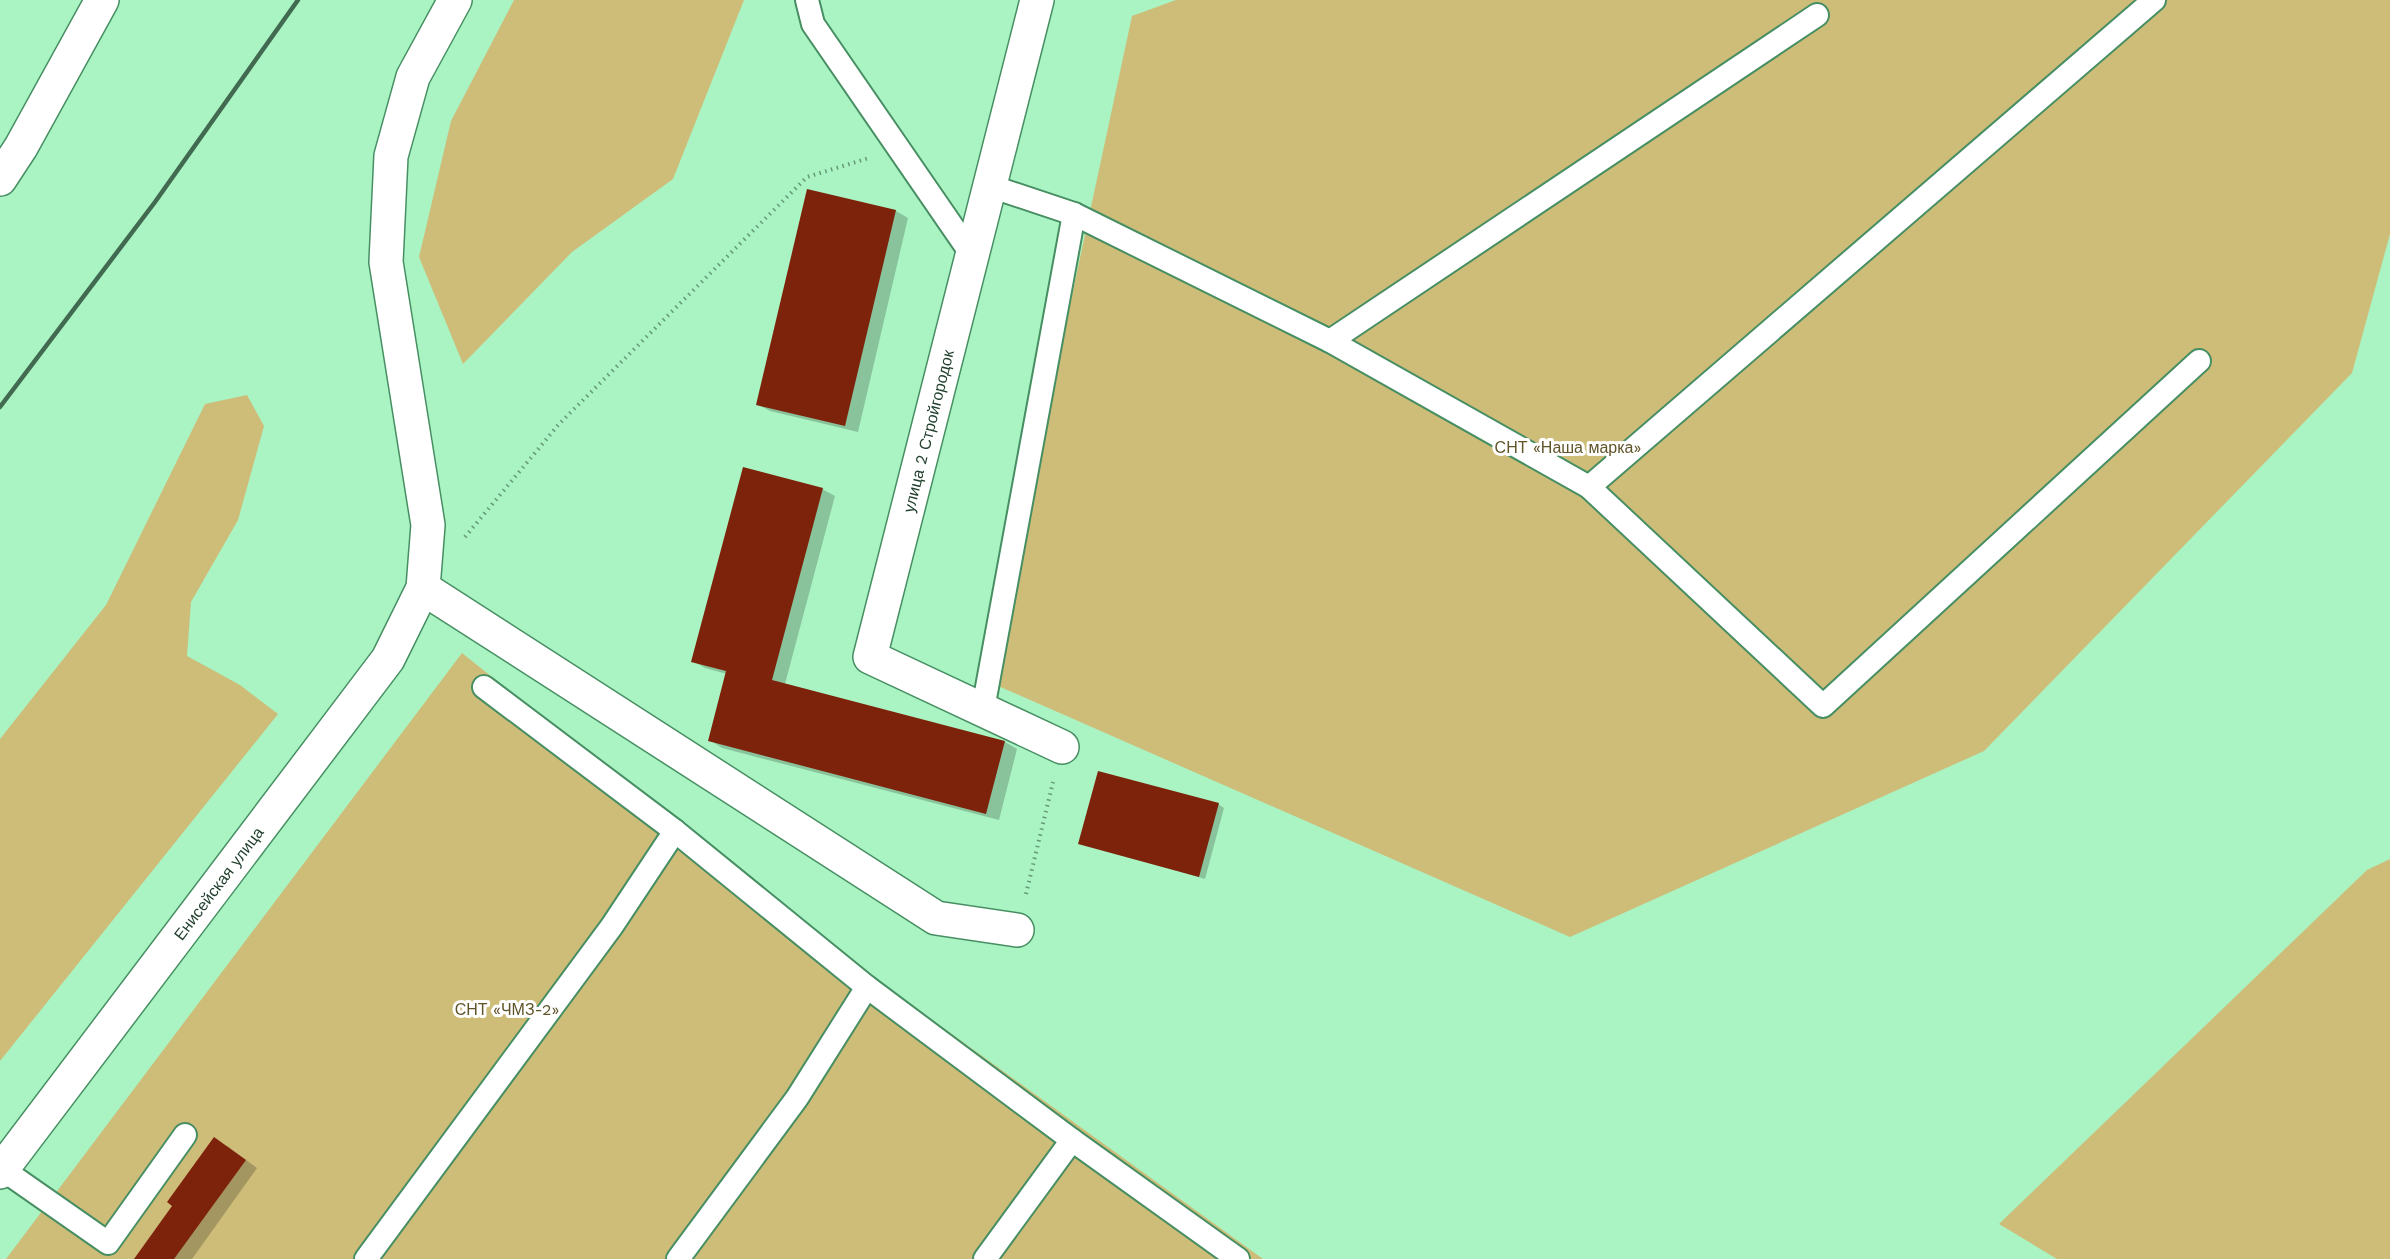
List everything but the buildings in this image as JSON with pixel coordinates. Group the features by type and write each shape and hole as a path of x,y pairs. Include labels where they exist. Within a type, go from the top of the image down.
{"street":[{"path":"0,179 21,147 102,0"},
{"path":"455,0 413,77 391,156 386,262 428,525 423,588 936,918 1017,930"},
{"name":"улица 2 Стройгородок","path":"1037,0 870,657 1062,747"},
{"name":"Енисейская улица","path":"1,1170 388,659 423,588"}],"lane":[{"path":"807,0 813,24 972,255"},
{"path":"1589,487 2154,0"},
{"path":"1330,341 1817,15"},
{"path":"990,186 1074,214 1330,341 1589,487 1823,706 2199,361"},
{"path":"983,709 1074,214"},
{"path":"484,687 675,831 867,987 1072,1140 1238,1259"},
{"path":"366,1259 612,926 675,831"},
{"path":"678,1259 797,1098 867,987"},
{"path":"1,1170 108,1243 185,1135"},
{"path":"985,1259 1072,1140"}],"path":[{"path":"461,543 559,424 807,177 899,148"},
{"path":"1017,930 1062,747"}],"green space":[{"path":"514,0 744,0 673,179 572,252 463,364 419,257 451,121"},
{"name":"СНТ «Наша марка»","path":"1176,0 2390,0 2390,234 2352,373 1984,751 1570,937 989,682 1132,16"},
{"path":"247,395 264,426 238,520 191,602 187,656 240,685 278,714 0,1061 0,739 106,605 205,404"},
{"name":"СНТ «ЧМЗ-2»","path":"462,653 794,920 1263,1259 6,1259"},
{"path":"2390,859 2390,1259 2057,1259 1999,1224 2367,870"}],"railway":[{"path":"0,407 155,202 298,0"}]}
